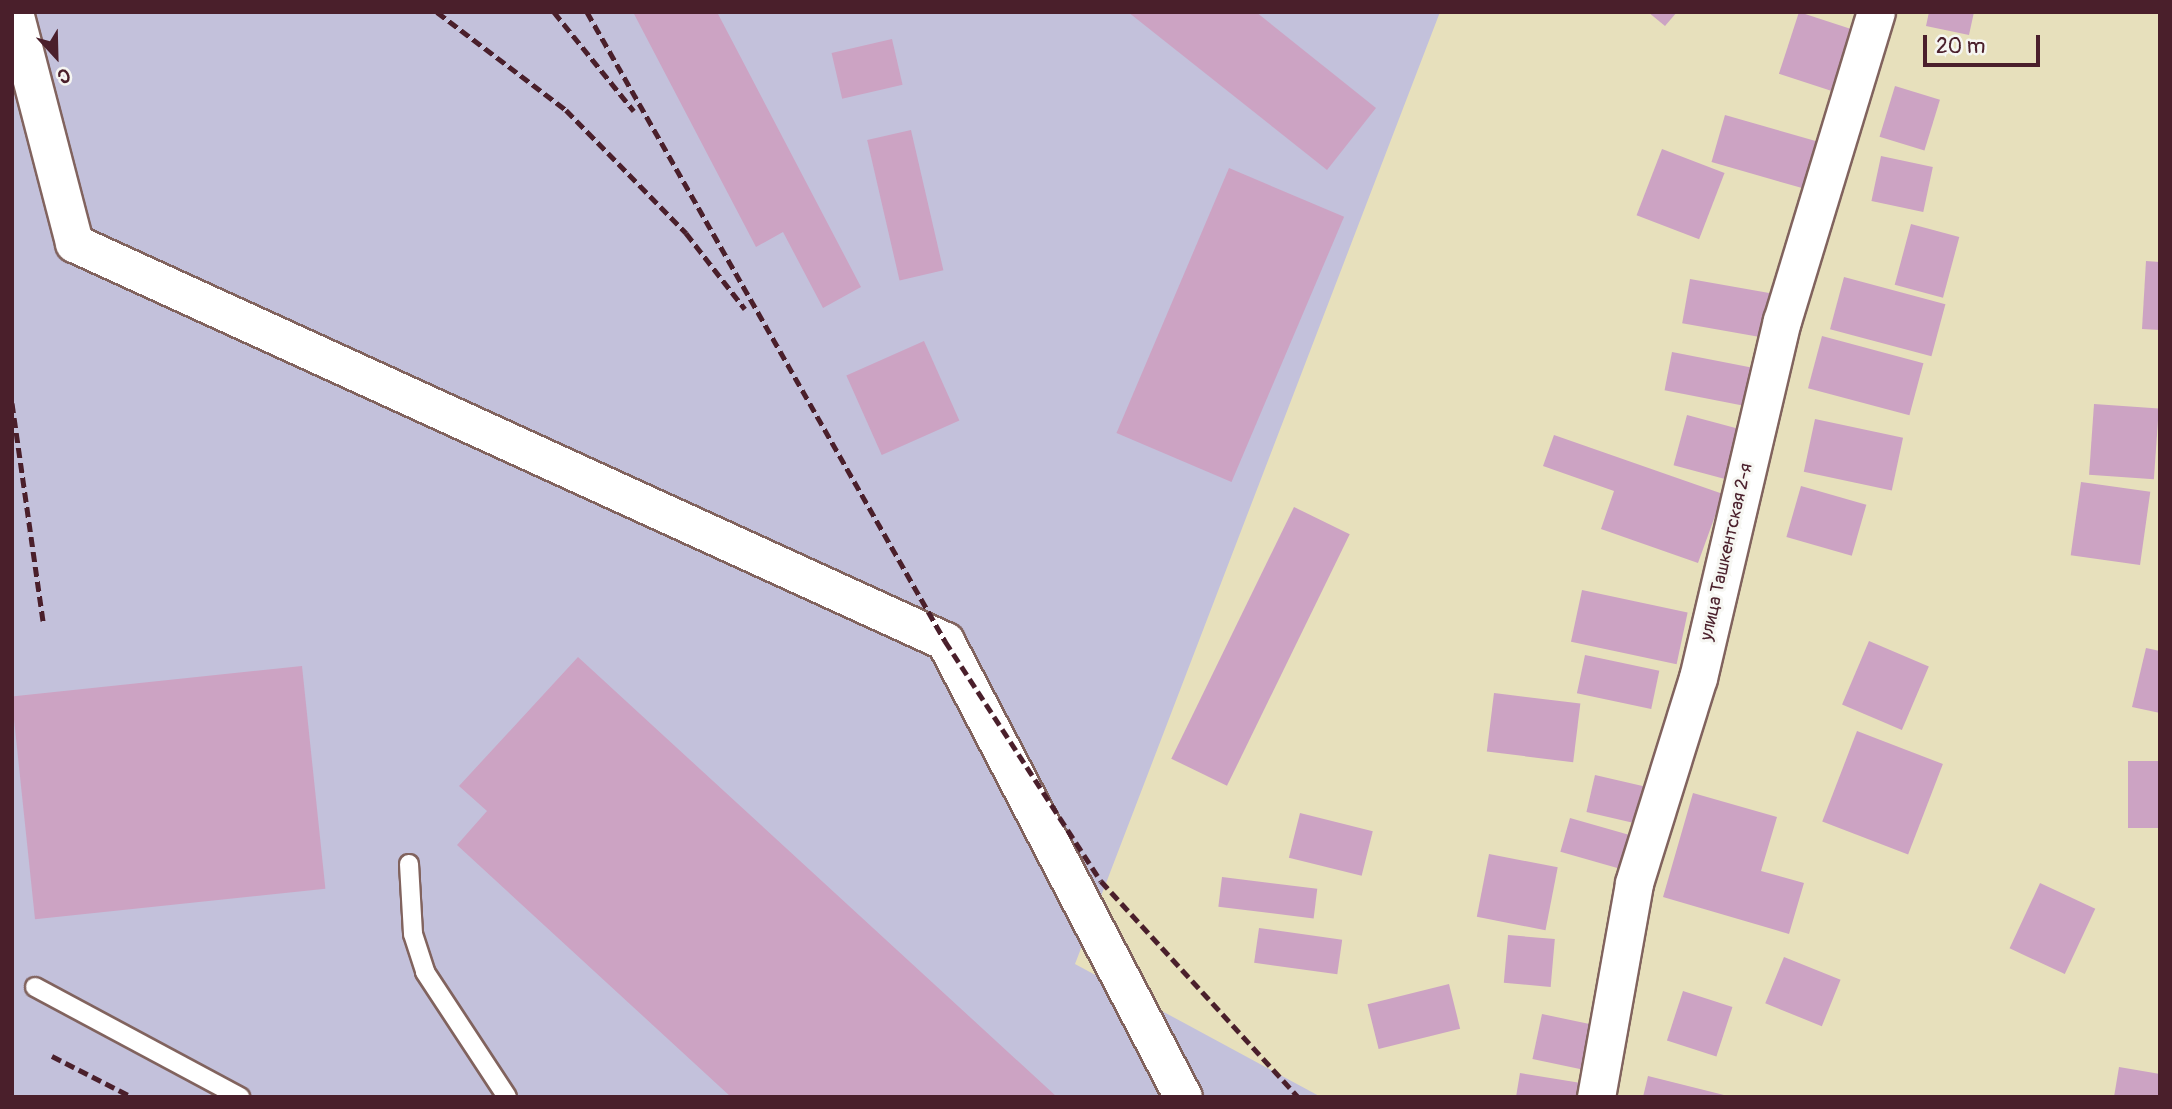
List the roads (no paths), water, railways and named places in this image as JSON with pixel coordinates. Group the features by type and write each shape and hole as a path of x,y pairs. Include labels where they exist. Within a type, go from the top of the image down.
{"street":[{"path":"13,12 74,243 945,641 1183,1097"},
{"name":"улица Ташкентская 2-я","path":"1596,1097 1634,883 1698,678 1782,321 1877,12"}],"lane":[{"path":"409,864 413,934 425,972 507,1097"},
{"path":"35,987 240,1097"}],"railway":[{"path":"437,12 566,110 686,233 745,309"},
{"path":"554,12 634,111"},
{"path":"587,12 945,641 1101,881 1298,1097"},
{"path":"12,403 43,621"},
{"path":"52,1056 132,1097"}]}
